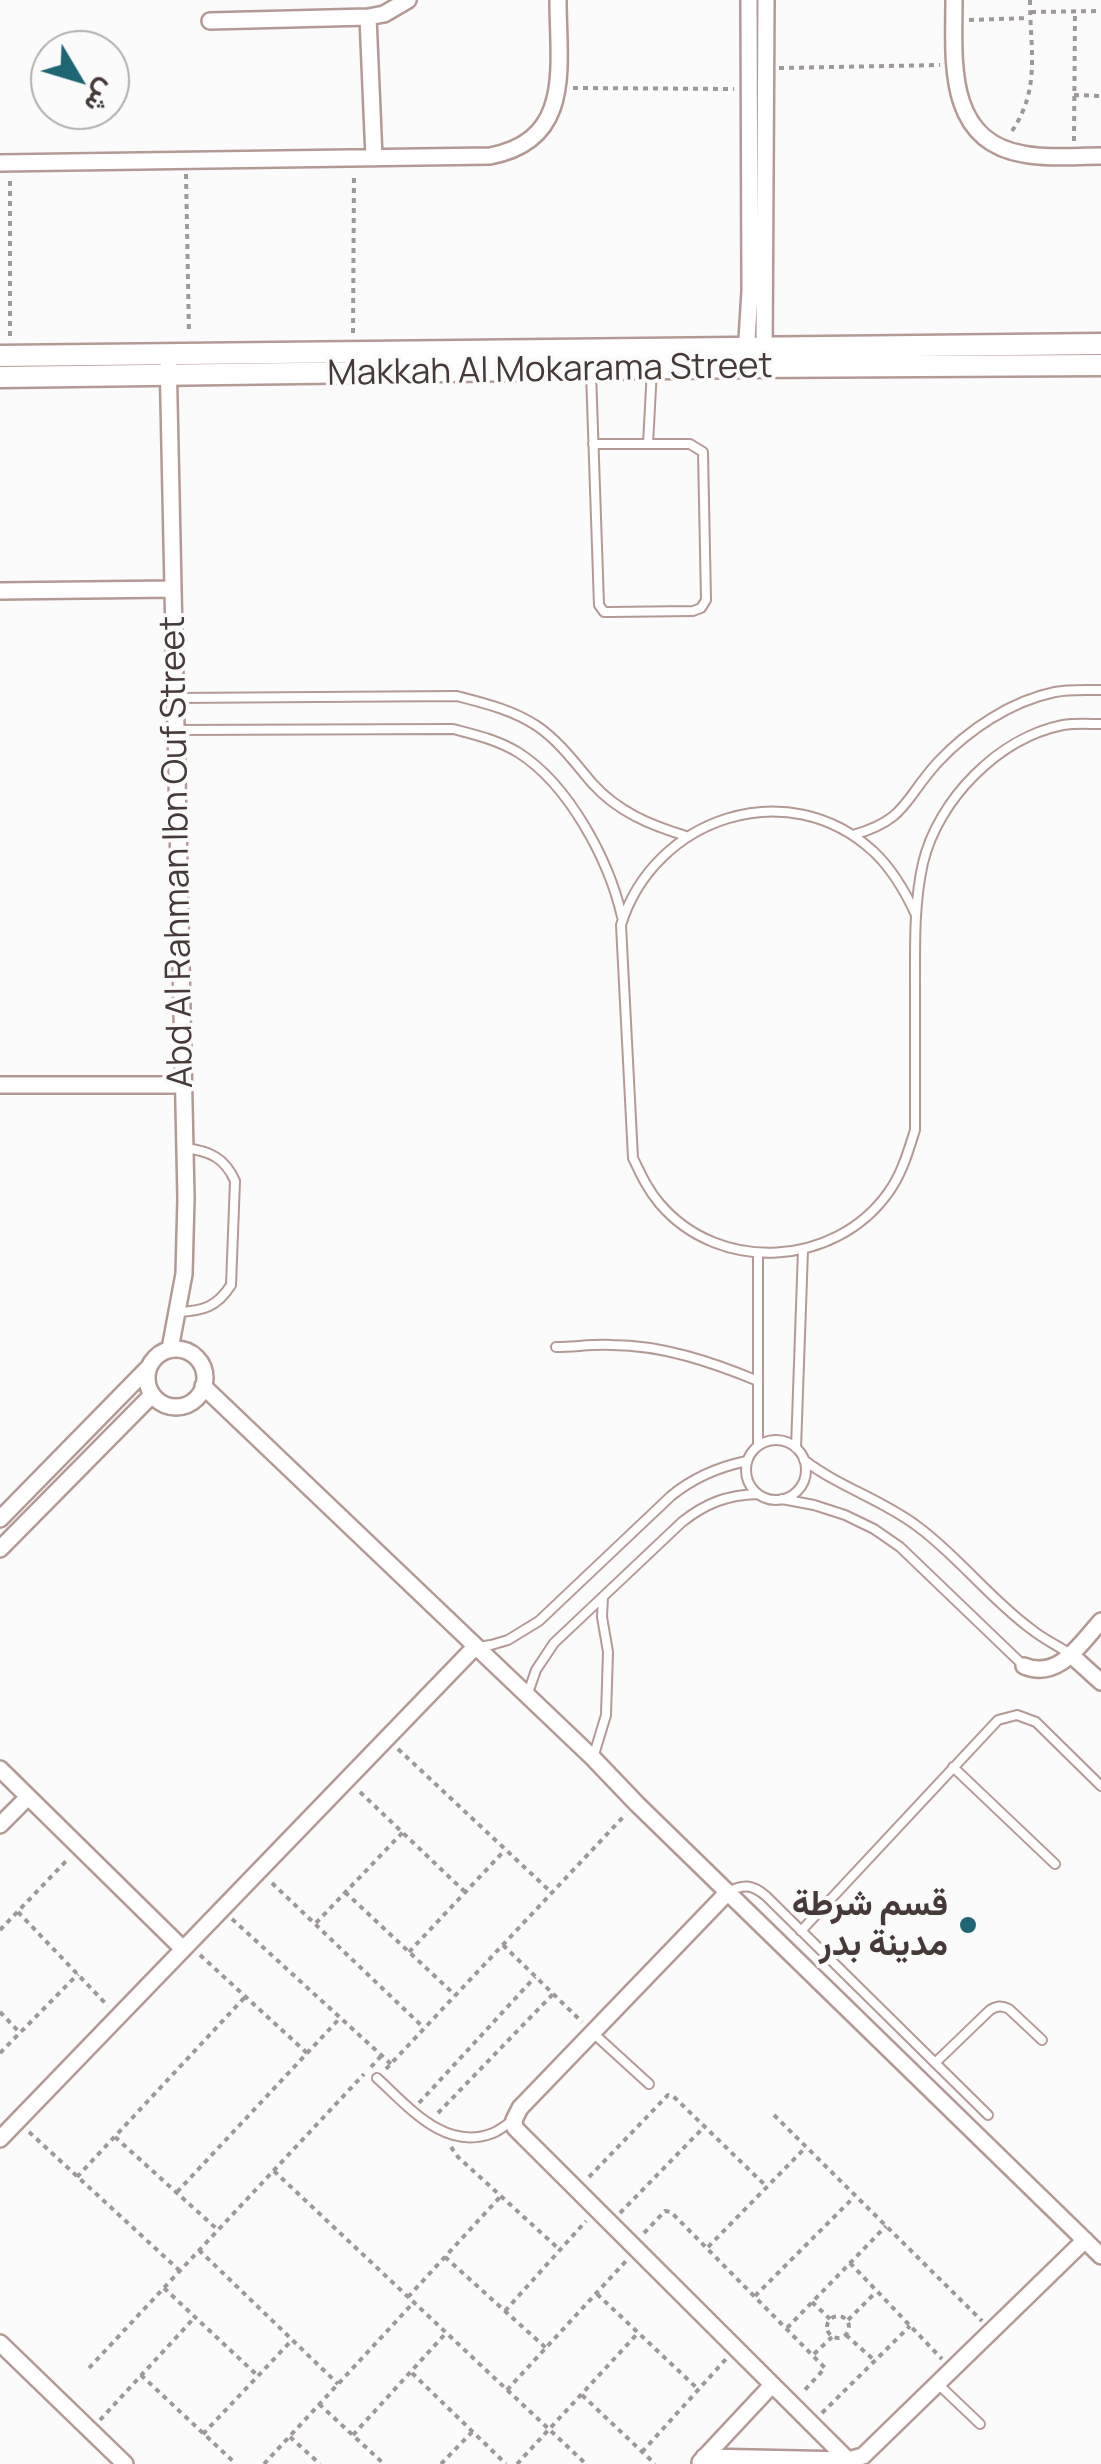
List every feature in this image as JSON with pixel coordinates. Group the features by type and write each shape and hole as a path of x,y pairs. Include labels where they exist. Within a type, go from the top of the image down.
{"street":[{"path":"210,21 368,17 384,14 408,0"},
{"path":"5,163 490,156 510,152 529,142 544,127 554,108 558,88 558,0"},
{"path":"749,0 750,292 755,358"},
{"path":"755,358 766,0"},
{"path":"954,0 957,93 980,132 1019,154 1101,156"},
{"path":"368,17 374,158"},
{"name":"Makkah Al Mokarama Street","path":"5,356 168,365 590,370 652,369 755,358 1101,344"},
{"name":"Makkah Al Mokarama Street","path":"0,376 168,365 190,354 353,352 1101,366"},
{"name":"Abd Al Rahman Ibn Ouf Street","path":"168,365 186,1236 170,1349"},
{"path":"0,591 172,589"},
{"path":"0,1086 183,1086"},
{"path":"0,1519 156,1356 170,1349 183,1349 195,1356 202,1366 204,1386 184,1406 163,1404 152,1395 147,1382 148,1368"},
{"path":"204,1386 592,1758 1101,2256"},
{"path":"0,1549 152,1395"},
{"path":"1024,1666 1046,1670 1057,1666 1101,1621"},
{"path":"0,2139 475,1647"},
{"path":"1070,1654 1101,1682"},
{"path":"0,1769 185,1947"},
{"path":"0,1826 28,1797"},
{"path":"728,1892 520,2108 515,2128 848,2460"},
{"path":"701,2461 848,2460 863,2456 1085,2240"},
{"path":"0,2343 125,2464"},
{"path":"701,2461 772,2384"}],"lane":[{"path":"648,444 652,369"},
{"path":"590,370 601,608 609,612 697,610 706,600 705,456 701,449 690,444 594,444"},
{"path":"853,835 876,828 898,814 936,764 988,720 1056,692 1101,690"},
{"path":"175,698 456,696 500,707 538,727 620,808 652,826 686,836"},
{"path":"916,915 891,870 873,851 853,835 798,814 770,811 726,818 686,836 648,872 633,894 621,925 633,1158 653,1194 682,1224 731,1249 781,1254 835,1238 864,1219 888,1194 905,1163 914,1130 916,915 923,862 932,835 963,786 996,757 1033,736 1063,725 1101,724"},
{"path":"175,730 453,729 488,738 520,754 548,777 570,805 596,847 623,919"},
{"path":"178,1312 200,1311 224,1297 231,1285 234,1233 236,1181 230,1170 210,1153 185,1148"},
{"path":"796,1448 803,1250"},
{"path":"758,1254 758,1446 747,1462 746,1476 758,1494"},
{"path":"556,1348 612,1344 642,1347 702,1360 758,1381"},
{"path":"758,1446 777,1440 796,1448 804,1460 834,1480 900,1513 1032,1630 1070,1654"},
{"path":"782,1499 800,1488 804,1460"},
{"path":"475,1647 508,1640 540,1621 687,1482 726,1465 747,1462"},
{"path":"528,1698 529,1684 554,1643 698,1509 737,1495 758,1494 814,1505 874,1529 900,1547 1024,1666"},
{"path":"592,1758 606,1715 608,1652 603,1597"},
{"path":"801,1931 998,1720 1017,1715 1036,1722 1101,1786"},
{"path":"953,1767 1054,1864"},
{"path":"728,1892 742,1885 759,1890 988,2115"},
{"path":"935,2063 996,2007 1009,2008 1042,2040"},
{"path":"592,2032 649,2084"},
{"path":"377,2078 428,2124 448,2134 472,2138 494,2132 514,2120"},
{"path":"938,2384 980,2424"}],"path":[{"path":"999,146 1020,118 1032,86 1030,0"},
{"path":"1074,156 1075,12"},
{"path":"954,20 1101,12"},
{"path":"766,68 954,65"},
{"path":"558,88 749,89"},
{"path":"1074,96 1101,96"},
{"path":"353,352 354,158"},
{"path":"186,160 190,354"},
{"path":"5,163 5,356"},
{"path":"387,1738 552,1892"},
{"path":"347,1779 466,1892"},
{"path":"377,2078 636,1804"},
{"path":"315,1924 403,1832"},
{"path":"0,1930 79,1847"},
{"path":"409,1952 506,1850"},
{"path":"259,1870 424,2028"},
{"path":"345,1892 456,1995"},
{"path":"222,1909 390,2064"},
{"path":"18,1912 118,2016"},
{"path":"503,1945 592,2032"},
{"path":"185,1947 307,2054"},
{"path":"0,2053 78,1974"},
{"path":"412,2110 535,1977"},
{"path":"428,2124 553,1994"},
{"path":"78,2177 246,1997"},
{"path":"0,2012 20,2033"},
{"path":"176,2192 340,2018"},
{"path":"89,2368 381,2056"},
{"path":"576,2190 668,2095 767,2187"},
{"path":"774,2114 992,2331"},
{"path":"17,2121 180,2271"},
{"path":"610,2224 704,2126"},
{"path":"448,2134 453,2151 560,2250"},
{"path":"115,2137 218,2230"},
{"path":"707,2248 806,2147"},
{"path":"274,2171 586,2464"},
{"path":"754,2296 855,2195"},
{"path":"408,2297 501,2196"},
{"path":"505,2310 596,2210"},
{"path":"507,2390 668,2210 825,2368 791,2403"},
{"path":"787,2328 886,2226"},
{"path":"199,2250 338,2384"},
{"path":"445,2257 546,2348"},
{"path":"850,2263 953,2370"},
{"path":"164,2288 258,2376"},
{"path":"848,2320 877,2291"},
{"path":"596,2293 699,2390"},
{"path":"264,2464 414,2302"},
{"path":"812,2302 830,2319"},
{"path":"813,2355 832,2337 842,2338 850,2325 848,2320 839,2315 830,2319 827,2328 832,2337"},
{"path":"90,2430 195,2317"},
{"path":"812,2424 910,2326"},
{"path":"353,2435 446,2333"},
{"path":"518,2464 638,2333"},
{"path":"846,2334 875,2361"},
{"path":"204,2434 292,2340"},
{"path":"642,2452 736,2348"},
{"path":"411,2372 506,2464"},
{"path":"141,2375 236,2464"},
{"path":"582,2395 655,2464"},
{"path":"319,2404 384,2464"},
{"path":"442,2464 472,2432"},
{"path":"290,2436 320,2464"}],"place":[{"name":"قسم شرطة مدينة بدر","path":"968,1925"}]}
